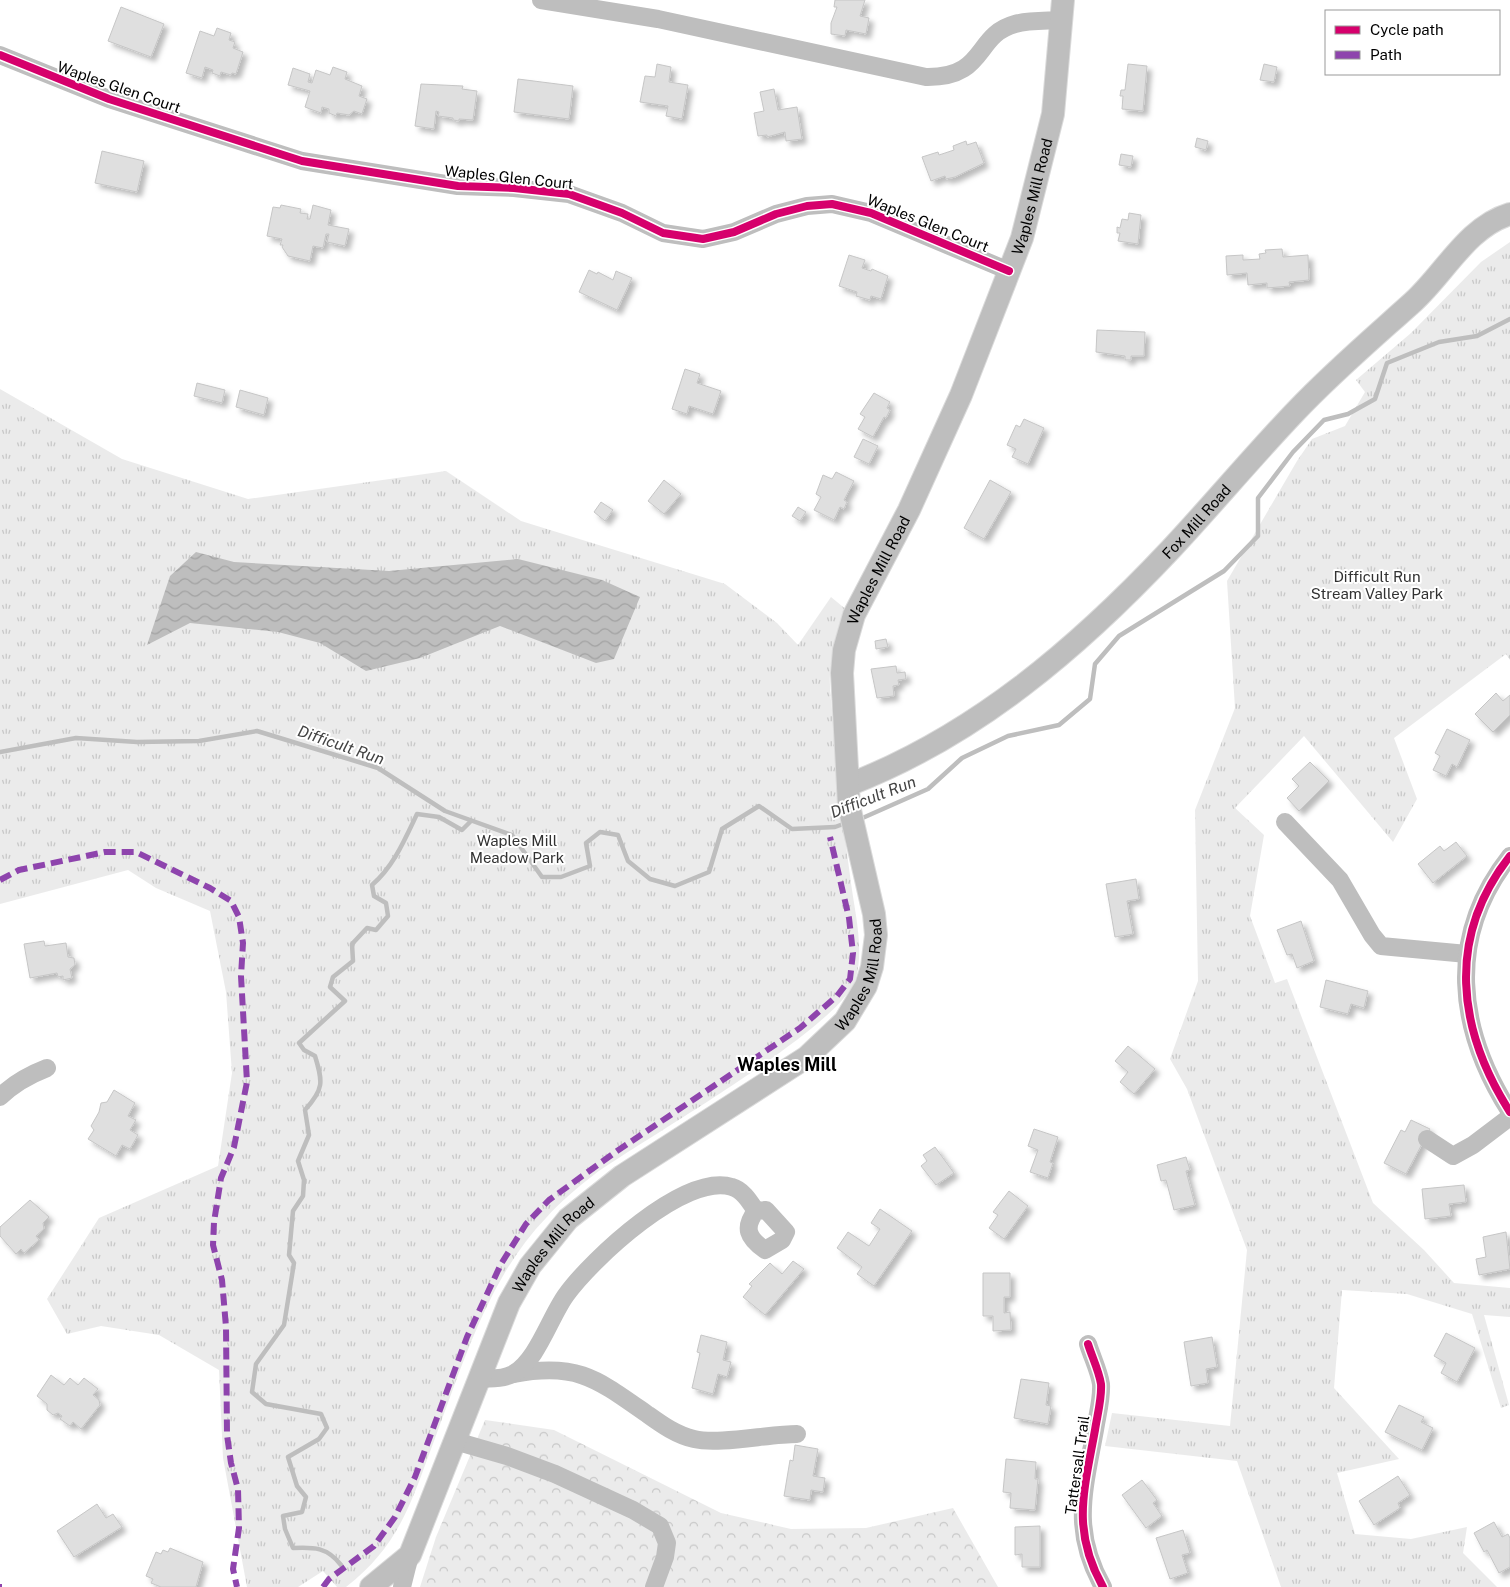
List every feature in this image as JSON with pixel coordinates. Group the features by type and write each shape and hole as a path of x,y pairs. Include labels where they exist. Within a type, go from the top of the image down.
{"main road":[{"name":"Waples Mill Road","path":"371,1587 410,1555 479,1378 519,1284 542,1249 568,1219 622,1176 807,1057 834,1033 854,1008 866,986 872,967 876,935 874,914 854,836 848,796 842,673 848,630 909,510 961,395 1022,238 1032,206 1053,114 1062,10"},
{"name":"Fox Mill Road","path":"848,796 896,766 950,736 1019,690 1067,650 1113,608 1170,549 1295,412 1338,368 1415,300 1479,230 1498,218 1510,214"}],"street":[{"path":"541,0 658,19 926,77 942,77 964,70 976,59 993,37 1014,24 1062,10"},
{"name":"Waples Glen Court","path":"0,55 109,100 302,161 458,186 514,188 569,194 622,213 662,233 702,239 734,232 776,214 806,206 832,204 871,213 1009,271"},
{"path":"1285,822 1340,880 1372,935 1381,946 1467,954"},
{"path":"1510,856 1492,883 1478,913 1464,968 1467,1007 1473,1038 1484,1066 1510,1112"},
{"path":"0,1097 9,1088 27,1076 47,1068"},
{"path":"1427,1139 1453,1156 1473,1145 1510,1117"},
{"path":"514,1374 535,1350 565,1296 583,1274 649,1216 693,1191 717,1186 734,1187 743,1193 756,1211"},
{"name":"Tattersall Trail","path":"1088,1344 1100,1384 1100,1402 1085,1488 1082,1514 1083,1535 1092,1568 1104,1587"},
{"path":"479,1378 493,1379 549,1368 579,1374 615,1392 659,1423 694,1439 797,1434"},
{"path":"455,1441 507,1456 555,1474 633,1510 660,1526 667,1543 665,1557 654,1587"},
{"path":"402,1587 410,1555"}],"green space":[{"name":"Difficult Run Stream Valley Park","path":"1510,242 1510,660 1506,654 1394,738 1417,799 1393,842 1304,736 1235,808 1264,835 1250,916 1275,983 1287,979 1373,1203 1424,1250 1454,1283 1510,1288 1510,1317 1484,1315 1509,1405 1501,1408 1472,1314 1407,1294 1342,1290 1334,1388 1399,1459 1337,1473 1355,1534 1411,1539 1467,1527 1463,1553 1497,1587 1281,1587 1237,1461 1105,1446 1112,1413 1230,1426 1247,1250 1187,1089 1170,1059 1198,981 1195,810 1235,708 1227,581 1297,461 1312,439 1345,426 1365,392 1356,380 1411,333 1481,262"},
{"name":"Waples Mill Meadow Park","path":"0,389 122,459 248,499 446,471 521,521 725,584 777,623 798,645 831,597 848,611 834,650 830,686 838,782 858,930 859,955 856,978 844,999 817,1024 781,1052 595,1174 557,1206 546,1218 508,1267 479,1323 418,1484 402,1521 379,1555 346,1587 337,1587 323,1571 298,1587 247,1587 223,1458 219,1370 159,1335 101,1326 67,1334 47,1299 99,1218 218,1166 232,1073 226,992 210,911 156,888 128,870 0,904"},
{"path":"485,1420 554,1430 721,1513 791,1529 866,1528 953,1508 998,1587 420,1587 436,1537"}],"water":[{"path":"196,552 234,562 389,571 518,559 602,580 640,597 614,659 596,663 500,626 420,658 366,671 320,643 278,632 190,623 147,645 170,576"}],"building":[{"path":"835,0 865,0 860,16 869,18 866,34 846,30 845,36 831,34 831,23 837,7 834,7"},
{"path":"121,7 164,24 151,57 108,41"},
{"path":"217,28 231,33 229,40 235,42 233,48 243,52 236,74 232,73 231,75 221,72 220,76 212,73 213,70 205,67 202,78 186,73 200,31 214,36"},
{"path":"657,64 671,67 669,82 688,85 682,119 666,116 668,106 640,102 645,76 655,77"},
{"path":"1128,64 1147,66 1143,111 1122,109 1123,96 1120,96 1121,90 1125,90"},
{"path":"1264,64 1277,67 1274,82 1260,80"},
{"path":"333,67 347,72 345,79 362,86 359,96 367,99 362,114 354,111 349,115 337,113 336,116 329,113 329,109 322,107 321,113 310,109 305,107 310,91 288,85 293,68 310,74 308,82 312,83 316,70 330,75"},
{"path":"518,79 573,86 569,119 514,112"},
{"path":"421,84 463,86 462,89 477,91 473,120 453,120 453,118 438,116 439,112 436,111 434,129 415,126"},
{"path":"774,89 778,110 797,107 802,139 786,141 785,132 767,137 767,135 758,136 754,113 764,111 760,92"},
{"path":"1197,138 1208,141 1206,150 1195,147"},
{"path":"966,141 967,145 976,142 984,163 955,177 946,179 945,176 931,181 922,157 938,152 939,155 954,150 953,146"},
{"path":"102,151 144,161 137,192 95,183"},
{"path":"1121,154 1133,156 1131,167 1119,165"},
{"path":"281,205 301,209 300,213 308,214 307,219 310,219 313,205 331,210 328,225 349,229 345,246 327,242 329,234 326,234 323,248 313,246 310,261 288,256 282,247 283,245 280,245 282,239 267,236 273,207 280,208"},
{"path":"1129,213 1141,215 1138,244 1118,241 1120,233 1117,233 1117,227 1120,228 1122,219 1128,220"},
{"path":"1282,249 1283,257 1308,255 1309,280 1289,282 1290,286 1267,288 1267,283 1248,285 1247,273 1227,275 1226,256 1243,255 1243,260 1260,259 1259,254 1266,253 1265,250"},
{"path":"849,255 865,260 862,268 871,271 872,269 888,276 881,299 871,296 870,300 856,296 857,292 839,286"},
{"path":"589,270 597,274 598,272 613,280 616,271 632,278 617,310 579,292"},
{"path":"1097,330 1145,332 1144,356 1131,356 1131,360 1125,360 1125,356 1096,352"},
{"path":"685,369 700,374 697,383 721,391 713,414 689,406 687,414 672,409"},
{"path":"197,383 225,390 222,403 194,396"},
{"path":"240,390 268,398 264,415 236,407"},
{"path":"874,393 890,402 887,408 890,410 873,437 858,429 865,417 860,414"},
{"path":"1024,419 1044,428 1028,464 1012,457 1016,449 1007,445 1016,425 1020,427"},
{"path":"863,439 878,446 869,464 854,457"},
{"path":"836,472 854,481 844,500 847,502 844,509 840,507 834,520 814,510 821,497 816,494 823,475 832,479"},
{"path":"664,480 681,494 664,514 648,501"},
{"path":"990,480 1011,492 984,539 964,528"},
{"path":"601,502 613,510 605,521 594,512"},
{"path":"798,507 806,512 800,521 792,516"},
{"path":"886,639 888,647 876,649 875,641"},
{"path":"896,666 897,673 905,672 906,679 898,680 899,685 893,686 894,696 877,698 871,669"},
{"path":"1496,693 1503,701 1510,695 1510,715 1493,732 1475,714"},
{"path":"1447,729 1470,740 1457,767 1452,764 1446,776 1433,770 1440,756 1435,753"},
{"path":"1310,762 1329,781 1299,811 1287,798 1299,786 1292,779"},
{"path":"1456,842 1467,856 1433,883 1418,864 1440,846 1444,851"},
{"path":"1136,879 1139,899 1127,901 1133,934 1115,937 1106,884"},
{"path":"1301,921 1314,961 1297,968 1292,954 1287,955 1277,930"},
{"path":"44,941 45,946 66,943 68,957 74,958 75,965 70,969 72,978 63,980 63,976 58,977 57,973 30,978 24,944"},
{"path":"1326,980 1368,991 1364,1008 1351,1004 1348,1014 1320,1007"},
{"path":"1128,1046 1155,1069 1134,1094 1120,1082 1128,1072 1115,1061"},
{"path":"114,1090 135,1103 128,1116 136,1120 130,1130 138,1135 130,1149 122,1145 116,1156 88,1139 94,1130 91,1126 99,1112 101,1103 107,1102"},
{"path":"1411,1120 1430,1129 1406,1174 1384,1163 1401,1130 1405,1132"},
{"path":"1034,1129 1058,1137 1050,1162 1053,1163 1048,1178 1030,1172 1038,1150 1028,1146"},
{"path":"935,1147 954,1173 936,1185 921,1166 927,1161 923,1155"},
{"path":"1186,1157 1190,1170 1186,1171 1195,1205 1174,1210 1166,1180 1161,1181 1157,1165"},
{"path":"1464,1185 1466,1202 1449,1204 1451,1216 1425,1219 1422,1189"},
{"path":"1009,1191 1028,1206 1004,1239 989,1228 998,1215 993,1212"},
{"path":"30,1200 49,1217 43,1223 44,1229 36,1236 39,1240 24,1253 21,1249 16,1254 0,1236 0,1227"},
{"path":"880,1209 912,1231 874,1286 857,1274 862,1267 837,1248 848,1232 869,1246 880,1229 871,1223"},
{"path":"1506,1232 1510,1269 1479,1275 1476,1259 1486,1257 1483,1237"},
{"path":"793,1261 804,1269 765,1315 743,1297 752,1286 749,1284 770,1263 782,1274"},
{"path":"983,1273 1010,1273 1010,1297 1004,1297 1004,1313 1010,1312 1011,1330 993,1331 993,1316 983,1316"},
{"path":"1446,1333 1475,1348 1457,1382 1441,1373 1446,1363 1434,1356"},
{"path":"701,1335 727,1342 723,1360 731,1362 727,1377 718,1374 713,1394 692,1388 700,1353 697,1352"},
{"path":"1212,1337 1217,1367 1206,1369 1208,1383 1191,1386 1184,1342"},
{"path":"51,1375 64,1385 70,1378 78,1385 84,1378 98,1389 93,1395 99,1400 100,1405 81,1429 73,1422 70,1426 60,1419 62,1416 58,1413 53,1415 47,1410 47,1404 37,1396"},
{"path":"1021,1379 1049,1383 1046,1405 1051,1406 1048,1424 1014,1418"},
{"path":"1399,1405 1424,1417 1421,1422 1433,1428 1422,1450 1385,1432"},
{"path":"795,1445 818,1449 813,1476 825,1478 823,1492 811,1490 810,1500 784,1496 790,1460 793,1461"},
{"path":"1006,1459 1036,1462 1035,1479 1038,1479 1035,1510 1010,1508 1011,1493 1003,1492"},
{"path":"1398,1476 1410,1495 1398,1503 1400,1508 1374,1525 1359,1501"},
{"path":"1142,1480 1157,1500 1153,1503 1162,1516 1146,1528 1122,1495"},
{"path":"97,1504 106,1518 113,1514 122,1527 74,1557 57,1531"},
{"path":"1494,1522 1502,1537 1508,1534 1510,1538 1510,1567 1499,1573 1487,1550 1484,1552 1474,1533"},
{"path":"1040,1526 1040,1567 1022,1567 1022,1554 1015,1555 1015,1527"},
{"path":"1183,1530 1190,1553 1182,1555 1188,1573 1170,1579 1156,1538"},
{"path":"170,1548 203,1562 196,1587 161,1587 151,1583 153,1579 146,1576 156,1552 161,1554 163,1550 168,1552"}],"waterway":[{"name":"Difficult Run","path":"858,820 928,789 962,758 1008,736 1059,725 1090,699 1095,664 1119,636 1224,571 1258,536 1258,498 1293,452 1324,420 1348,414 1375,399 1387,363 1439,342 1477,336 1510,319"},
{"name":"Difficult Run","path":"0,752 76,738 137,742 199,741 257,731 378,768 445,811 512,835 542,877 561,877 590,866 586,843 600,832 618,835 628,861 650,879 675,886 709,872 722,829 759,806 792,829 835,827 846,823"},
{"path":"341,1565 331,1555 320,1549 293,1548 285,1529 283,1516 302,1512 306,1497 297,1486 288,1457 319,1439 327,1428 321,1414 266,1404 252,1392 256,1364 284,1325 294,1263 289,1255 293,1211 303,1196 304,1180 298,1161 309,1135 305,1110 316,1096 320,1085 315,1056 304,1050 299,1043 345,1001 330,987 333,977 353,961 352,944 367,928 376,930 388,916 386,903 374,896 372,885 393,861 417,814 439,817 462,830 471,821"}],"marked path":[{"path":"323,1587 329,1579 374,1546 395,1517 415,1477 467,1337 501,1264 526,1224 549,1200 617,1151 800,1028 837,996 850,979 853,953 849,918 830,837"},
{"path":"0,880 19,870 105,852 136,852 210,888 231,901 239,917 243,943 241,976 247,1082 234,1147 221,1178 214,1222 213,1245 222,1280 226,1327 227,1435 231,1463 238,1489 239,1528 233,1569 237,1587"}],"cycle path":[{"path":"0,55 109,99 302,161 458,186 514,188 569,194 622,213 663,233 703,239 734,232 776,214 807,206 832,204 871,213 1009,271"},
{"path":"1510,856 1489,887 1476,919 1468,951 1466,983 1470,1016 1479,1048 1492,1080 1510,1112"},
{"path":"1088,1344 1099,1374 1101,1390 1084,1491 1084,1528 1093,1566 1103,1587"}],"district":[{"name":"Waples Mill","path":"787,1064"}]}
